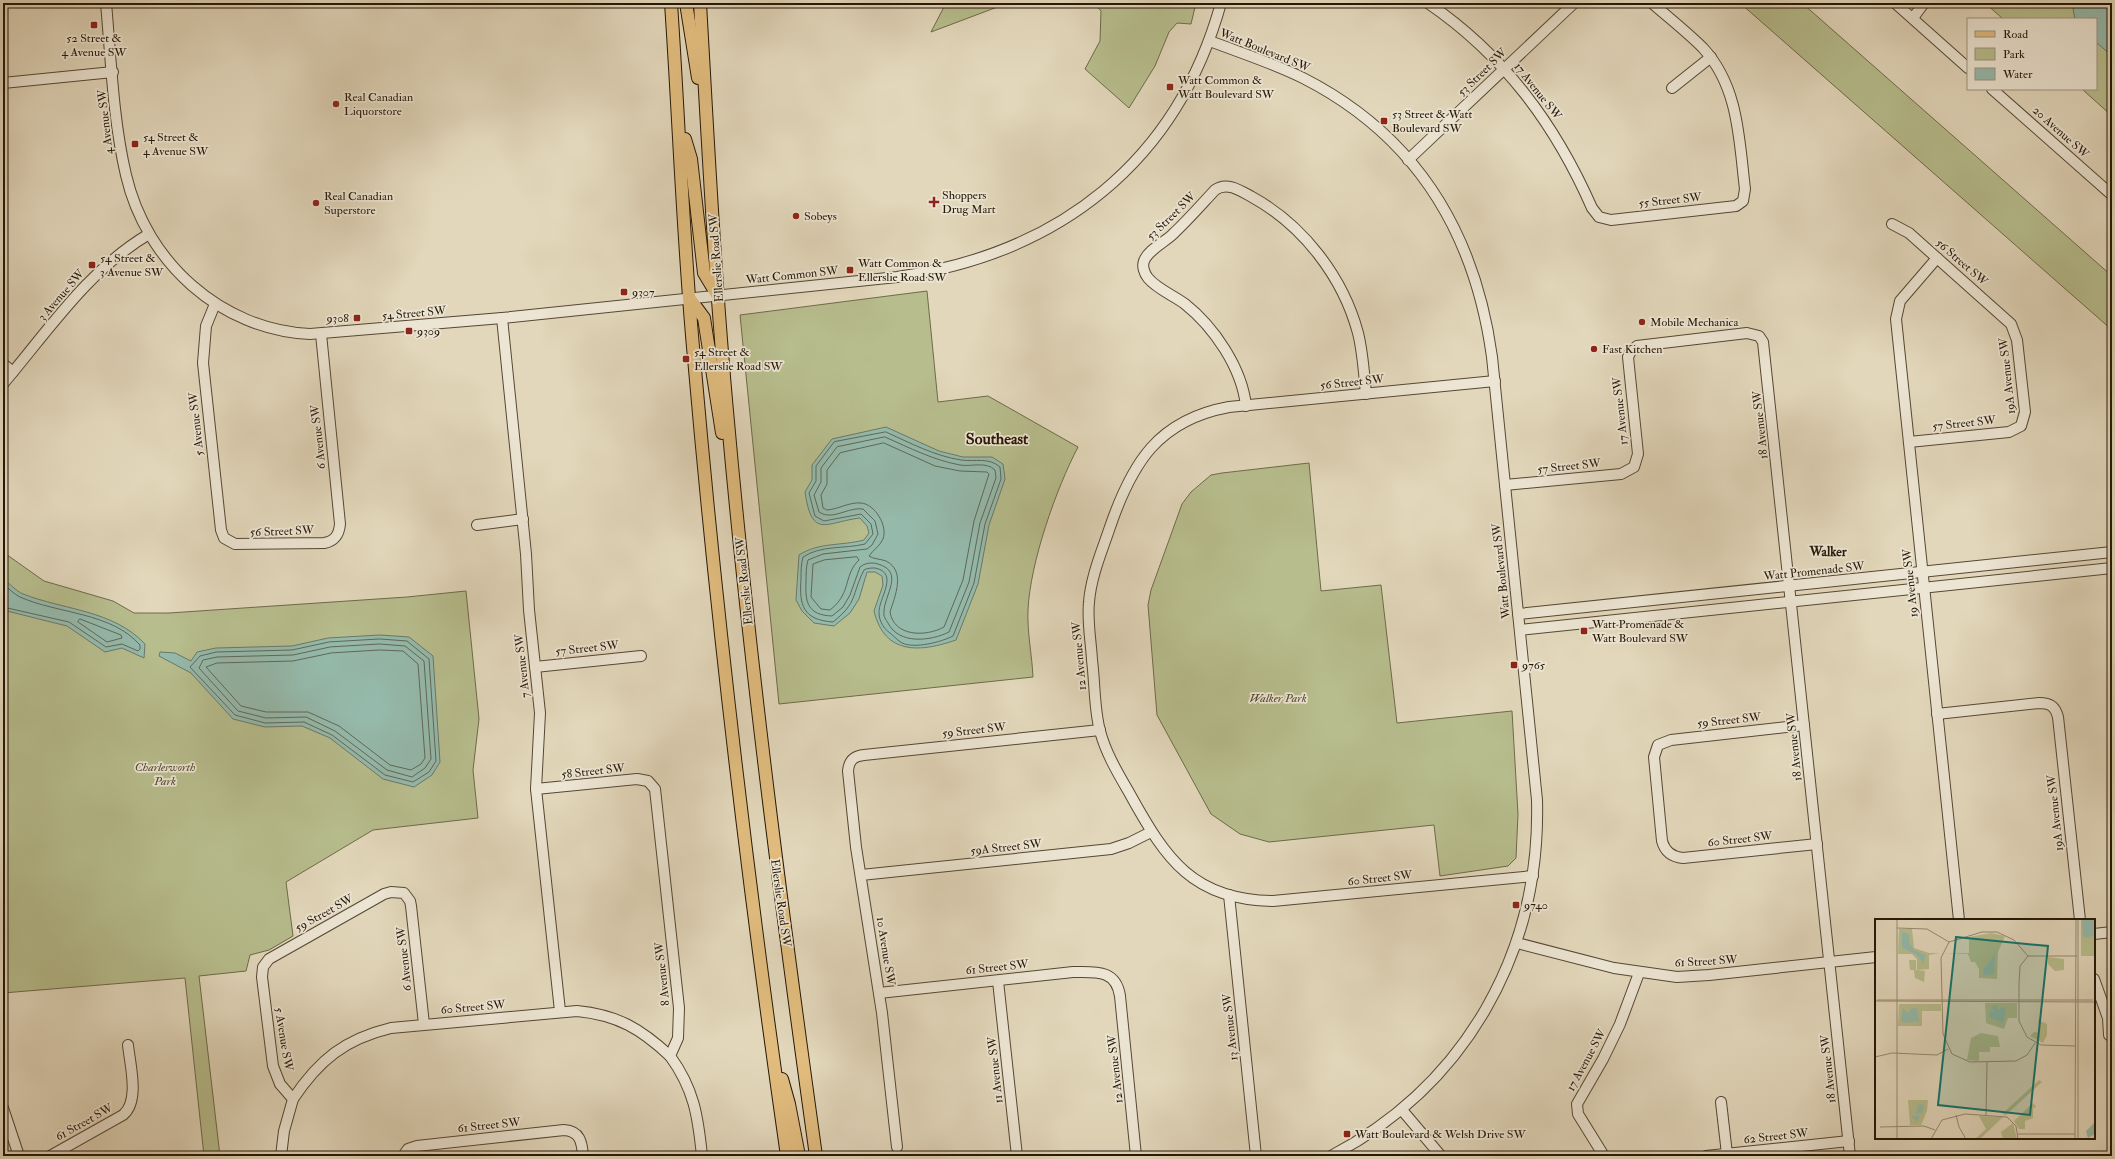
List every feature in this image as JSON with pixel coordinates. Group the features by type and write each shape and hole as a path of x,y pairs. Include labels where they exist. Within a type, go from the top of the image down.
{"main road":[{"path":"671,3 694,357 727,690 769,1031 787,1156"},
{"path":"686,3 694,61 706,114"},
{"name":"Ellerslie Road SW","path":"700,3 718,296 733,475 753,674 776,866 816,1156"},
{"path":"678,114 690,159 704,273 718,296"},
{"path":"690,299 704,318 721,428 733,475"},
{"path":"769,1031 789,1104 798,1156"}],"street":[{"name":"4 Avenue SW","path":"106,3 119,139 126,176 138,212 149,234"},
{"name":"Watt Common SW","path":"718,296 922,273 997,252 1040,234 1098,196 1113,184 1146,149 1166,124 1191,82 1210,41 1221,3"},
{"name":"17 Avenue SW","path":"1428,3 1459,27 1505,69 1521,87 1547,122 1572,164 1592,208 1599,216"},
{"name":"53 Street SW","path":"1408,160 1574,3"},
{"path":"1652,3 1711,57 1672,88"},
{"path":"1895,3 1967,67"},
{"path":"1912,18 1924,3"},
{"name":"Watt Boulevard SW","path":"1210,41 1285,69 1335,96 1375,126 1408,160 1443,206 1467,254 1484,306 1495,382 1537,800 1537,838 1533,876 1517,943 1504,976 1480,1020 1438,1074 1402,1110 1376,1129 1331,1156"},
{"name":"55 Street SW","path":"1599,216 1611,220 1732,207 1743,201 1745,189 1735,107 1727,84 1711,57"},
{"path":"3,83 113,72"},
{"name":"20 Avenue SW","path":"1993,90 2112,195"},
{"name":"53 Street SW","path":"1246,406 1242,385 1226,352 1215,335 1188,306 1148,279 1143,268 1147,256 1187,221 1215,190 1222,187 1236,189 1278,214 1306,240 1326,264 1348,305 1358,334 1366,394"},
{"name":"56 Street SW","path":"1892,224 1909,233 2011,324"},
{"name":"54 Street SW","path":"149,234 180,274 215,304 241,318 265,327 287,332 321,334 502,318 718,296"},
{"name":"3 Avenue SW","path":"3,384 86,285 112,260 149,234"},
{"name":"19 Avenue SW","path":"1937,258 1902,298 1896,309 1922,573 1959,919"},
{"name":"5 Avenue SW","path":"215,304 206,326 203,363 221,530 227,541"},
{"name":"7 Avenue SW","path":"502,318 523,519 540,718 536,765 536,789 560,1011"},
{"name":"19A Avenue SW","path":"2011,324 2017,340 2025,412 2021,426"},
{"name":"18 Avenue SW","path":"1631,351 1637,346 1653,343 1746,333 1759,336 1765,346 1850,1156"},
{"name":"6 Avenue SW","path":"321,334 340,524 336,537"},
{"name":"17 Avenue SW","path":"1631,351 1628,361 1638,454 1634,467"},
{"path":"3,364 13,372"},
{"name":"56 Street SW","path":"1211,411 1246,406 1495,382"},
{"name":"12 Avenue SW","path":"1211,411 1187,420 1158,441 1136,466 1120,498 1096,571 1089,603 1089,622 1100,730 1113,764 1162,849 1180,869 1203,884 1229,895"},
{"name":"57 Street SW","path":"1909,442 2013,431 2021,426"},
{"name":"57 Street SW","path":"1505,485 1621,474 1634,467"},
{"path":"477,524 523,519"},
{"name":"56 Street SW","path":"227,541 240,545 324,542 336,537"},
{"name":"Watt Promenade SW","path":"1518,614 2112,552"},
{"path":"1520,630 2112,568"},
{"name":"57 Street SW","path":"535,667 640,656"},
{"name":"19A Avenue SW","path":"1937,714 2039,703 2052,705 2058,717 2080,919"},
{"name":"59 Street SW","path":"1667,851 1662,841 1654,757 1658,745 1671,740 1804,725"},
{"name":"59 Street SW","path":"851,760 864,755 1100,730"},
{"name":"10 Avenue SW","path":"851,760 848,771 861,875 879,993 896,1147"},
{"name":"58 Street SW","path":"536,789 636,779 645,780 651,783"},
{"name":"8 Avenue SW","path":"651,783 656,793 679,1008 678,1038 670,1056"},
{"name":"59A Street SW","path":"861,875 1111,849 1129,843 1151,832"},
{"name":"60 Street SW","path":"1667,851 1674,857 1683,858 1817,844"},
{"name":"60 Street SW","path":"1229,895 1254,901 1286,901 1533,876"},
{"name":"59 Street SW","path":"263,968 269,959 384,894 391,892 404,893"},
{"name":"6 Avenue SW","path":"404,893 410,901 411,906 424,1024"},
{"name":"13 Avenue SW","path":"1229,895 1256,1156"},
{"path":"2095,934 2112,932"},
{"name":"61 Street SW","path":"1517,943 1639,973 1694,977 1875,957"},
{"name":"5 Avenue SW","path":"263,968 262,977 273,1066 280,1084 293,1100"},
{"name":"61 Street SW","path":"879,993 1072,972 1108,975 1115,980"},
{"name":"17 Avenue SW","path":"1604,1156 1578,1114 1577,1104 1603,1059 1620,1024 1639,973"},
{"name":"12 Avenue SW","path":"1115,980 1120,996 1136,1156"},
{"name":"11 Avenue SW","path":"998,981 1017,1156"},
{"path":"2095,982 2108,1018 2109,1034"},
{"name":"60 Street SW","path":"293,1100 317,1068 333,1053 348,1043 378,1031 424,1024 560,1011 590,1012 619,1020 644,1034 670,1056"},
{"name":"61 Street SW","path":"50,1156 129,1110 133,1096 128,1045"},
{"path":"670,1056 686,1081 695,1104 702,1156"},
{"path":"281,1156 284,1131 293,1100"},
{"path":"1721,1102 1727,1154"},
{"path":"3,1108 20,1156"},
{"path":"1402,1110 1441,1156"},
{"name":"61 Street SW","path":"404,1154 412,1146 564,1130 577,1134 582,1144 583,1156"},
{"name":"62 Street SW","path":"1706,1156 1849,1141"}],"green space":[{"path":"946,3 1008,3 931,32"},
{"path":"1094,3 1196,3 1191,24 1177,23 1169,32 1155,66 1129,108 1085,69 1100,41 1101,11"},
{"path":"1740,3 1802,3 2112,276 2112,330"},
{"path":"1985,3 2112,3 2112,116 2083,90 2097,90 2097,18 2002,18"},
{"path":"927,291 938,402 988,396 1078,447 1053,505 1039,549 1030,591 1028,618 1033,677 779,704 740,315"},
{"name":"Walker Park","path":"1309,463 1321,591 1381,585 1397,723 1512,711 1518,814 1516,858 1508,866 1440,876 1434,825 1269,842 1240,834 1211,814 1157,715 1148,605 1151,590 1182,504 1191,492 1211,475"},
{"name":"Charlesworth Park","path":"3,552 44,581 113,601 134,613 169,613 407,597 466,591 479,719 473,770 478,818 373,830 286,882 293,936 269,950 250,955 246,971 199,976 220,1156 204,1156 185,978 3,993"}],"water":[{"path":"2080,3 2112,3 2112,56 2097,43 2097,18 2075,18 2073,9"},
{"path":"886,427 939,451 963,457 992,457 1003,464 1005,479 989,525 978,584 956,640 943,644 918,648 906,647 896,643 887,636 879,626 874,611 883,585 882,576 875,572 867,572 859,599 850,613 834,626 814,623 802,611 796,600 799,555 814,548 864,540 869,533 867,526 860,518 830,524 822,524 817,522 812,517 805,492 812,480 812,465 832,439"},
{"path":"3,579 23,594 103,617 118,624 145,644 144,658 122,648 105,652 67,626 3,610"},
{"path":"380,635 409,637 433,656 440,762 432,775 414,787 383,779 330,738 302,726 265,727 233,719 191,673 159,656 160,652 175,653 191,661 197,652 216,648 292,646 328,638"}],"place":[{"name":"52 Street & 4 Avenue SW","path":"94,25"},
{"name":"Watt Common & Watt Boulevard SW","path":"1170,87"},
{"name":"Real Canadian Liquorstore","path":"336,104"},
{"name":"53 Street & Watt Boulevard SW","path":"1384,121"},
{"name":"54 Street & 4 Avenue SW","path":"135,144"},
{"name":"Shoppers Drug Mart","path":"934,202"},
{"name":"Real Canadian Superstore","path":"316,203"},
{"name":"Sobeys","path":"796,216"},
{"name":"54 Street & 3 Avenue SW","path":"92,265"},
{"name":"Watt Common & Ellerslie Road SW","path":"850,270"},
{"name":"9307","path":"624,292"},
{"name":"9308","path":"357,318"},
{"name":"Mobile Mechanica","path":"1642,322"},
{"name":"9309","path":"409,331"},
{"name":"Fast Kitchen","path":"1594,349"},
{"name":"54 Street & Ellerslie Road SW","path":"686,359"},
{"name":"Watt Promenade & Watt Boulevard SW","path":"1584,631"},
{"name":"9765","path":"1514,665"},
{"name":"9740","path":"1516,905"},
{"name":"Watt Boulevard & Welsh Drive SW","path":"1347,1134"}],"district":[{"name":"Southeast","path":"997,438"},
{"name":"Walker","path":"1828,551"}]}
